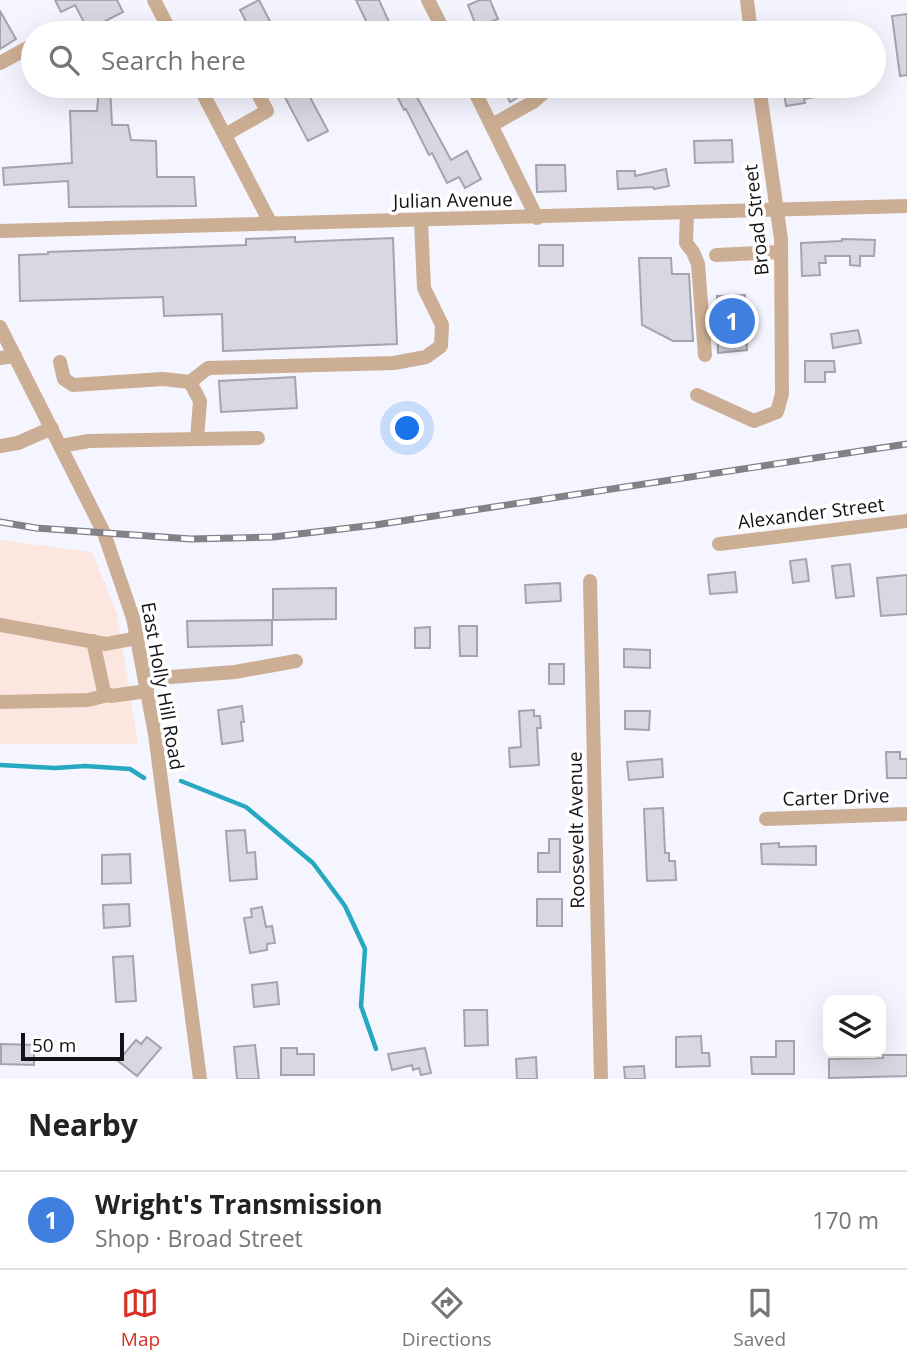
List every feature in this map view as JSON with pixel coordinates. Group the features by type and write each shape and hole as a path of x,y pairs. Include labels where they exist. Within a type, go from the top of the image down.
{"street":[{"path":"154,0 165,21"},
{"path":"428,0 439,21"},
{"path":"747,0 750,21"},
{"path":"0,63 21,52"},
{"path":"205,98 271,224"},
{"path":"225,135 267,111 260,98"},
{"path":"478,98 537,218"},
{"path":"492,125 536,98"},
{"name":"Broad Street","path":"697,394 754,421 777,412 782,394 781,252 761,98"},
{"name":"Julian Avenue","path":"0,231 907,206"},
{"path":"687,212 686,243 698,264 705,355"},
{"path":"60,362 64,379 74,385 163,379 190,382 208,368 394,363 426,357 442,346 442,325 424,288 421,220"},
{"path":"716,255 781,252"},
{"name":"East Holly Hill Road","path":"0,327 7,357 52,428 104,533 127,595 146,685 178,899 200,1079"},
{"path":"190,382 201,401 197,439"},
{"path":"0,446 18,443 52,428"},
{"path":"61,446 89,442 258,438"},
{"name":"Alexander Street","path":"719,544 907,521"},
{"name":"Roosevelt Avenue","path":"590,581 601,1079"},
{"path":"0,625 106,644 137,638"},
{"path":"93,641 104,692 108,695"},
{"path":"0,702 88,700 146,685 296,661"},
{"name":"Carter Drive","path":"766,819 907,814"}],"shaded area":[{"path":"0,540 92,552 117,613 138,744 0,744"}],"building":[{"path":"55,0 117,0 123,12 106,21 83,21 75,5 61,12"},
{"path":"259,0 270,21 246,21 240,10"},
{"path":"356,0 379,0 389,21 366,21"},
{"path":"480,0 490,0 498,19 474,21 468,5"},
{"path":"0,11 16,39 0,49"},
{"path":"907,14 907,75 900,76 892,16"},
{"path":"98,98 111,98 112,125 128,125 131,140 156,141 157,177 194,177 196,206 69,207 68,181 4,185 3,168 72,163 70,111 97,111"},
{"path":"285,98 310,98 328,131 308,141"},
{"path":"398,98 417,98 451,160 467,151 481,179 465,188 459,177 447,183 432,153 429,155 406,109 404,110"},
{"path":"785,98 810,98 804,99 805,103 786,106"},
{"path":"732,140 733,162 695,163 694,141"},
{"path":"536,165 565,165 566,191 537,192"},
{"path":"666,169 669,186 654,189 618,189 617,171 635,171 635,176"},
{"path":"295,237 295,242 393,238 397,344 223,351 222,314 164,316 163,297 20,301 19,255 246,245 246,239"},
{"path":"842,239 875,240 874,256 860,256 860,266 850,265 850,256 825,256 826,263 819,263 820,275 802,276 801,243"},
{"path":"539,245 563,245 563,266 539,266"},
{"path":"639,258 671,258 672,274 689,274 693,341 673,341 642,325"},
{"path":"745,295 747,350 718,353 717,296"},
{"path":"858,330 861,343 833,348 831,334"},
{"path":"805,361 834,361 835,372 825,372 825,382 805,382"},
{"path":"295,377 297,408 221,412 219,381"},
{"path":"806,559 809,581 793,583 790,561"},
{"path":"850,564 854,596 836,598 832,566"},
{"path":"735,572 737,592 710,594 708,575"},
{"path":"907,575 907,614 881,616 877,578"},
{"path":"560,583 561,601 526,603 525,585"},
{"path":"336,588 336,619 273,620 273,589"},
{"path":"272,620 272,645 188,647 187,621"},
{"path":"459,626 477,626 477,656 460,656"},
{"path":"430,627 430,648 415,648 415,628"},
{"path":"624,649 650,650 650,668 624,667"},
{"path":"549,664 564,664 564,684 549,684"},
{"path":"242,706 243,741 222,744 218,710"},
{"path":"534,710 534,716 540,716 541,728 537,728 539,765 510,767 509,748 521,747 519,711"},
{"path":"625,711 650,711 649,730 625,729"},
{"path":"886,752 900,752 900,759 907,759 907,778 887,778"},
{"path":"662,759 663,777 629,780 627,762"},
{"path":"663,808 665,853 669,853 669,861 675,861 676,880 647,881 644,809"},
{"path":"245,830 247,853 255,852 257,879 230,881 226,831"},
{"path":"549,839 560,839 560,872 538,872 538,853 549,853"},
{"path":"779,843 779,847 816,846 816,865 762,864 761,844"},
{"path":"130,854 131,883 102,884 102,855"},
{"path":"537,899 562,899 562,926 537,926"},
{"path":"129,904 130,926 104,928 103,905"},
{"path":"262,907 266,927 272,926 275,943 267,944 267,950 250,953 244,918 252,917 251,909"},
{"path":"133,956 136,1001 116,1002 113,957"},
{"path":"277,982 279,1004 254,1007 252,985"},
{"path":"464,1010 487,1010 488,1045 465,1046"},
{"path":"701,1036 702,1053 709,1053 710,1066 676,1067 676,1037"},
{"path":"147,1037 161,1048 137,1076 118,1061 136,1040 141,1044"},
{"path":"776,1041 794,1041 794,1074 752,1074 751,1057 776,1057"},
{"path":"1,1044 34,1045 34,1065 1,1064"},
{"path":"255,1045 259,1079 237,1079 234,1047"},
{"path":"281,1048 297,1048 297,1054 314,1054 314,1075 281,1075"},
{"path":"425,1048 431,1073 421,1075 419,1068 413,1070 412,1065 392,1070 388,1054"},
{"path":"907,1055 907,1076 829,1078 829,1059"},
{"path":"536,1057 537,1079 517,1079 516,1059"},
{"path":"644,1066 645,1079 625,1079 624,1067"}],"waterway":[{"path":"0,765 130,769 144,778"},
{"path":"181,781 246,807 313,863 345,906 365,949 361,1006 376,1049"}],"railway":[{"path":"0,522 36,528 191,539 273,537 375,525 907,444"}],"place":[{"name":"Wright's Transmission","path":"732,321"}]}
